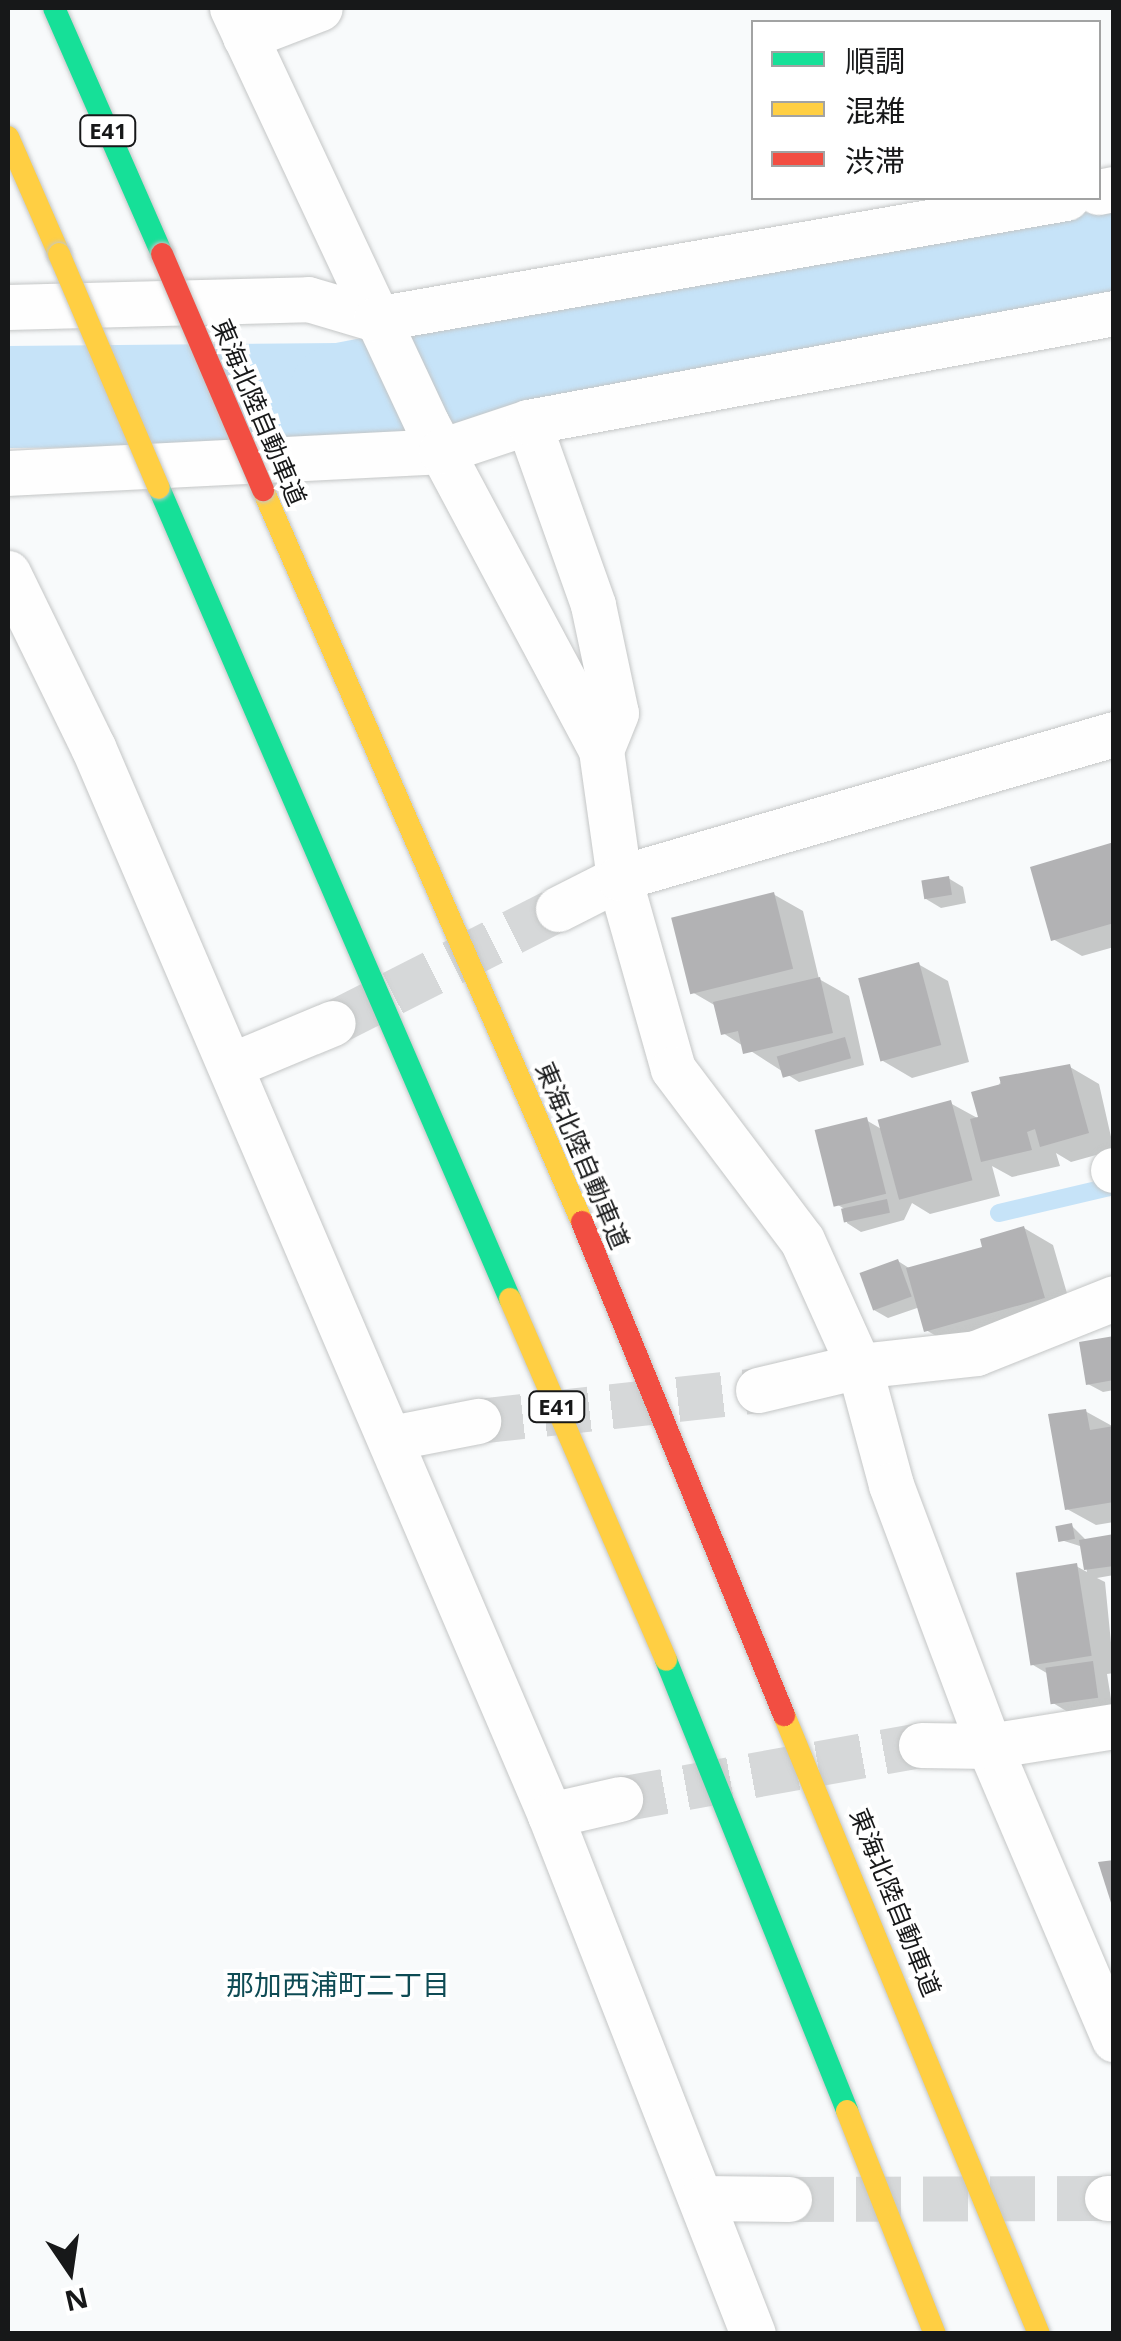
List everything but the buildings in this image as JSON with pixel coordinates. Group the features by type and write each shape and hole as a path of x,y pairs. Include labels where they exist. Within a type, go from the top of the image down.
{"highway":[{"name":"東海北陸自動車道","path":"54,8 554,1152 1039,2334"},
{"name":"E41","path":"8,137 700,1739 935,2334"}],"street":[{"path":"320,8 239,22 434,438 601,750 620,878 673,1069 802,1240 859,1366 891,1485 988,1746 1114,2039"},
{"path":"8,307 308,299 381,330 1056,200"},
{"path":"8,474 434,438 1114,313"},
{"path":"528,422 592,605 616,713 601,750"},
{"path":"8,572 94,747 550,1814 753,2334"},
{"path":"558,909 620,878 1114,734"},
{"path":"232,1065 333,1023"},
{"path":"758,1390 859,1366 976,1353 1114,1298"},
{"path":"390,1438 478,1421"},
{"path":"921,1744 988,1746 1114,1726"},
{"path":"550,1814 620,1799"},
{"path":"703,2198 788,2199"}],"waterway":[{"path":"8,397 340,394 1114,246"},
{"path":"999,1213 1114,1186"}],"tunnel":[{"path":"333,1023 558,909"},
{"path":"478,1421 758,1390"},
{"path":"620,1799 921,1745"},
{"path":"789,2199 1107,2198"}],"traffic: fast":[{"path":"54,8 162,254"},
{"path":"159,488 510,1299"},
{"path":"666,1660 847,2111"}],"traffic: slow":[{"path":"8,137 59,254"},
{"path":"59,254 159,488"},
{"path":"263,490 582,1222"},
{"path":"510,1299 666,1660"},
{"path":"784,1715 1039,2334"},
{"path":"847,2111 935,2334"}],"traffic: jam":[{"path":"162,254 263,490"},
{"path":"582,1222 784,1715"}],"district":[{"name":"那加西浦町二丁目","path":"338,1984"}]}
